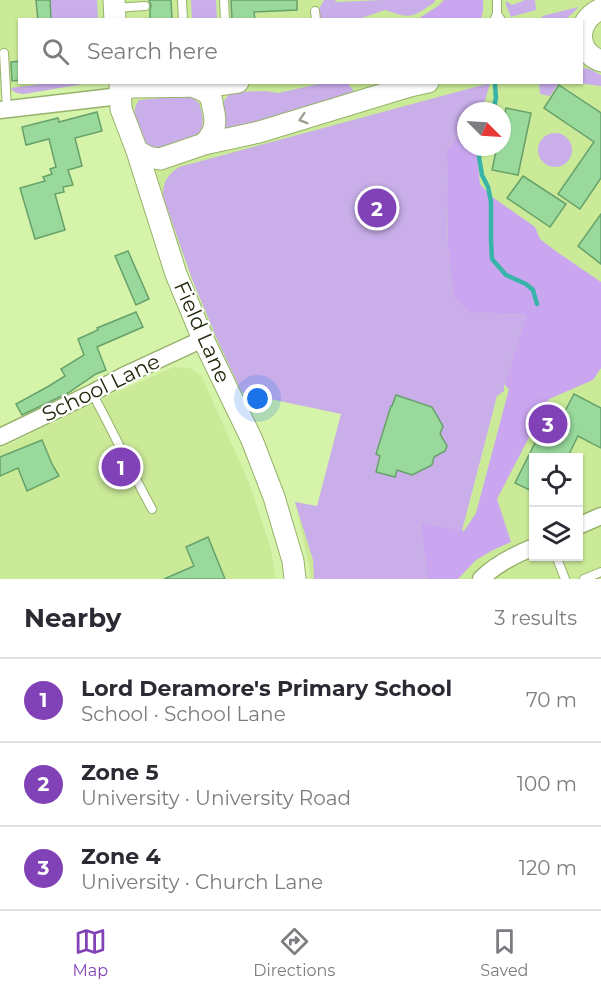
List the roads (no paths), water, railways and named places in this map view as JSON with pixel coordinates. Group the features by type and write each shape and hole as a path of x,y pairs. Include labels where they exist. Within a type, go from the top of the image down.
{"street":[{"path":"583,26 589,16 601,9"},
{"path":"583,42 593,60"},
{"path":"129,88 121,109 137,152 148,158 160,159 204,144 260,132 420,84"},
{"path":"3,110 129,88 206,85 206,91 211,97 215,127 211,137 204,144"},
{"name":"Field Lane","path":"137,152 176,274 203,339 252,440 274,496 293,561 295,579"},
{"path":"147,185 155,164 160,159"},
{"name":"School Lane","path":"0,437 203,339"},
{"path":"583,524 601,516"},
{"path":"481,579 491,569 529,549"}],"lane":[{"path":"182,0 183,18"},
{"path":"224,0 225,18"},
{"path":"496,0 497,18"},
{"path":"115,9 145,6"},
{"path":"3,110 4,53"},
{"path":"92,393 152,509"},
{"path":"558,561 566,579"},
{"path":"584,579 601,572"}],"waterway":[{"path":"495,85 495,102"},
{"path":"479,156 482,175 488,187 491,202 492,259 506,275 526,284 533,290 537,304"}],"place":[{"name":"Zone 5","path":"377,208"},
{"name":"Zone 4","path":"548,424"},
{"name":"Lord Deramore's Primary School","path":"121,467"}]}
